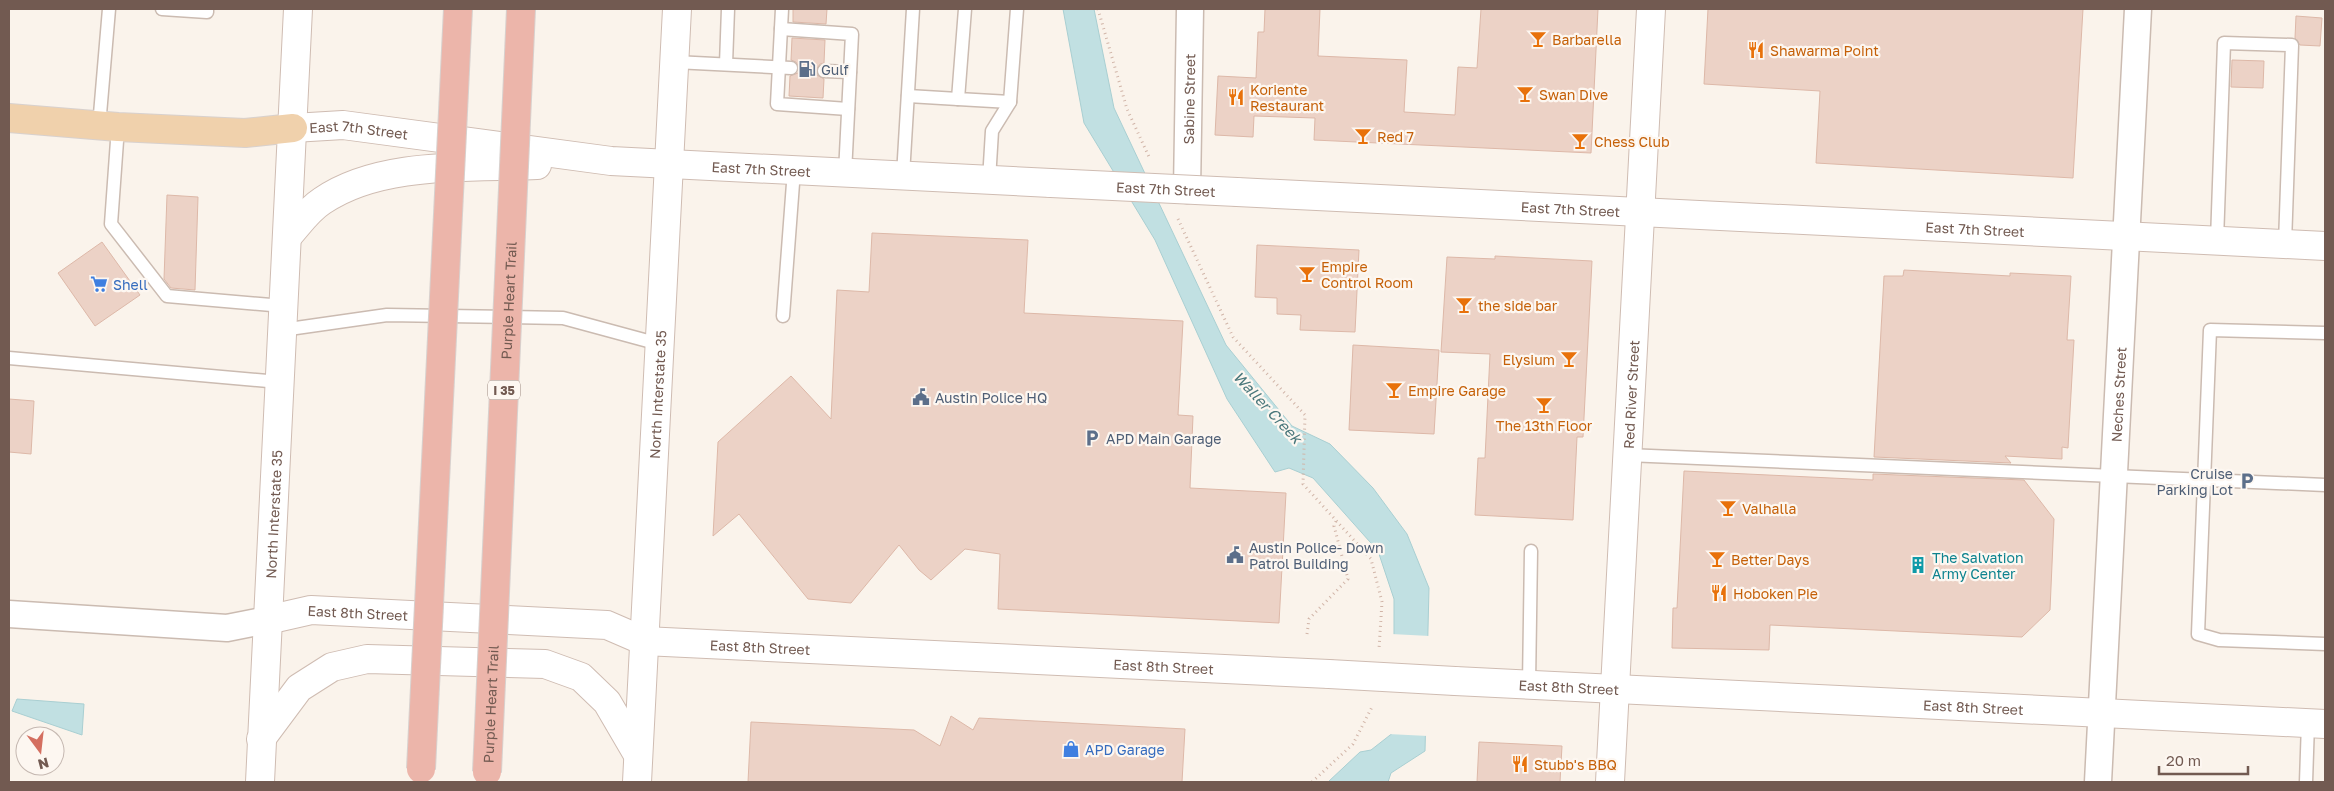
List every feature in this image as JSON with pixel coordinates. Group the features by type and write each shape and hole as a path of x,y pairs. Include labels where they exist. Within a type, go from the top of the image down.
{"highway":[{"path":"421,769 458,9"},
{"name":"Purple Heart Trail","path":"487,772 521,9"}],"main road":[{"name":"North Interstate 35","path":"260,782 298,9"},
{"name":"North Interstate 35","path":"637,782 677,9"},
{"name":"Red River Street","path":"1610,782 1651,9"},
{"name":"East 7th Street","path":"9,118 108,126 245,133 343,125 611,161 2325,246"},
{"path":"287,237 320,202 348,186 379,177 418,170 611,161"},
{"name":"East 8th Street","path":"267,620 311,610 607,625 644,640 2317,723"},
{"path":"261,739 299,688 332,667 366,659 545,664 581,677 601,696 607,702 638,755"}],"street":[{"name":"Sabine Street","path":"1186,190 1190,9"},
{"name":"Neches Street","path":"2098,782 2138,9"},
{"name":"East 8th Street","path":"9,614 227,628 267,620"}],"lane":[{"path":"109,9 108,126 111,224 167,296 283,318 387,315 563,318 659,344"},
{"path":"162,9 206,12 207,9"},
{"path":"726,64 728,9"},
{"path":"782,9 781,29 785,68 778,104 848,109"},
{"path":"903,175 913,9"},
{"path":"958,99 965,9"},
{"path":"989,180 992,131 1010,102 1016,9"},
{"path":"781,29 852,34 845,173"},
{"path":"2217,240 2224,42 2292,45 2285,244"},
{"path":"674,62 785,68"},
{"path":"824,71 850,72"},
{"path":"908,96 1010,102"},
{"path":"783,316 794,170"},
{"path":"2325,333 2210,330 2198,634 2219,640 2325,644"},
{"path":"9,358 279,382"},
{"path":"1627,456 2325,485"},
{"path":"1529,684 1531,552"},
{"path":"2306,782 2317,723"}],"path":[{"path":"1098,9 1127,109 1152,162"},
{"path":"1176,214 1233,337 1305,415 1303,484 1336,521 1334,526 1348,579 1309,619 1307,634"}],"water":[{"name":"Waller Creek","path":"1063,9 1094,9 1114,108 1226,345 1292,426 1330,444 1373,488 1407,534 1429,588 1425,751 1391,773 1388,782 1328,782 1360,752 1371,750 1394,732 1394,599 1378,551 1313,478 1289,468 1275,472 1227,399 1155,240 1084,123"},
{"path":"17,699 84,704 82,735 65,729 65,726 56,726 12,711"}],"pier":[{"path":"1391,634 1430,636 1428,736 1388,734 1392,731"}],"building":[{"path":"793,9 827,9 826,24 793,22"},
{"path":"1265,9 1320,9 1318,56 1407,60 1404,112 1455,115 1458,67 1477,68 1481,9 1598,9 1591,153 1314,140 1315,118 1254,116 1253,137 1215,135 1218,76 1256,78 1258,32 1264,32"},
{"path":"1708,9 2083,9 2073,178 1816,163 1820,91 1704,84"},
{"path":"2296,16 2322,18 2320,46 2300,45 2295,38"},
{"name":"Gulf","path":"792,38 825,40 824,63 820,64 816,70 817,75 824,79 823,98 789,96 790,76 798,73 799,68 796,62 791,60"},
{"path":"2232,60 2264,61 2263,88 2231,87"},
{"name":"Shell","path":"167,195 198,197 195,290 171,288 164,279"},
{"path":"872,233 1028,240 1024,313 1183,321 1178,415 1193,416 1190,488 1286,493 1279,623 998,609 1000,554 965,549 931,580 919,570 899,545 851,603 808,599 739,514 713,536 718,442 791,376 831,419 837,290 869,292"},
{"name":"Shell","path":"102,242 140,295 95,326 58,273"},
{"name":"Empire Control Room","path":"1257,245 1359,250 1355,332 1300,330 1301,315 1277,314 1277,298 1255,297"},
{"path":"1495,256 1592,261 1583,437 1577,437 1573,520 1475,515 1478,458 1485,458 1490,354 1441,352 1447,257 1495,259"},
{"path":"1904,270 2010,276 2010,273 2071,276 2067,340 2074,340 2068,448 2062,447 2062,459 2005,456 2011,463 1874,457 1884,276 1903,276"},
{"name":"Empire Garage","path":"1353,345 1439,350 1434,434 1349,430"},
{"path":"9,399 34,401 31,454 9,452"},
{"name":"The Salvation Army Center","path":"1684,471 1873,480 1873,474 2024,480 2054,519 2050,610 2022,637 1770,625 1769,650 1672,648 1673,608 1677,608"},
{"name":"APD Garage","path":"951,716 973,730 979,718 1185,729 1182,782 748,782 751,722 914,730 940,746"},
{"name":"Stubb's BBQ","path":"1479,742 1562,746 1560,782 1477,782"}],"place":[{"name":"Barbarella","path":"1538,39"},
{"name":"Shawarma Point","path":"1756,50"},
{"name":"Gulf","path":"807,69"},
{"name":"Swan Dive","path":"1525,94"},
{"name":"Koriente Restaurant","path":"1236,97"},
{"name":"Red 7","path":"1363,136"},
{"name":"Chess Club","path":"1580,141"},
{"name":"Empire Control Room","path":"1307,274"},
{"name":"Shell","path":"99,284"},
{"name":"the side bar","path":"1464,305"},
{"name":"Elysium","path":"1569,359"},
{"name":"Empire Garage","path":"1394,390"},
{"name":"Austin Police HQ","path":"921,397"},
{"name":"The 13th Floor","path":"1544,405"},
{"name":"APD Main Garage","path":"1092,438"},
{"name":"Cruise Parking Lot","path":"2247,481"},
{"name":"Valhalla","path":"1728,508"},
{"name":"Austin Police- Down Patrol Building","path":"1235,555"},
{"name":"Better Days","path":"1717,559"},
{"name":"The Salvation Army Center","path":"1918,565"},
{"name":"Hoboken Pie","path":"1719,593"},
{"name":"APD Garage","path":"1071,749"},
{"name":"Stubb's BBQ","path":"1520,764"}]}
